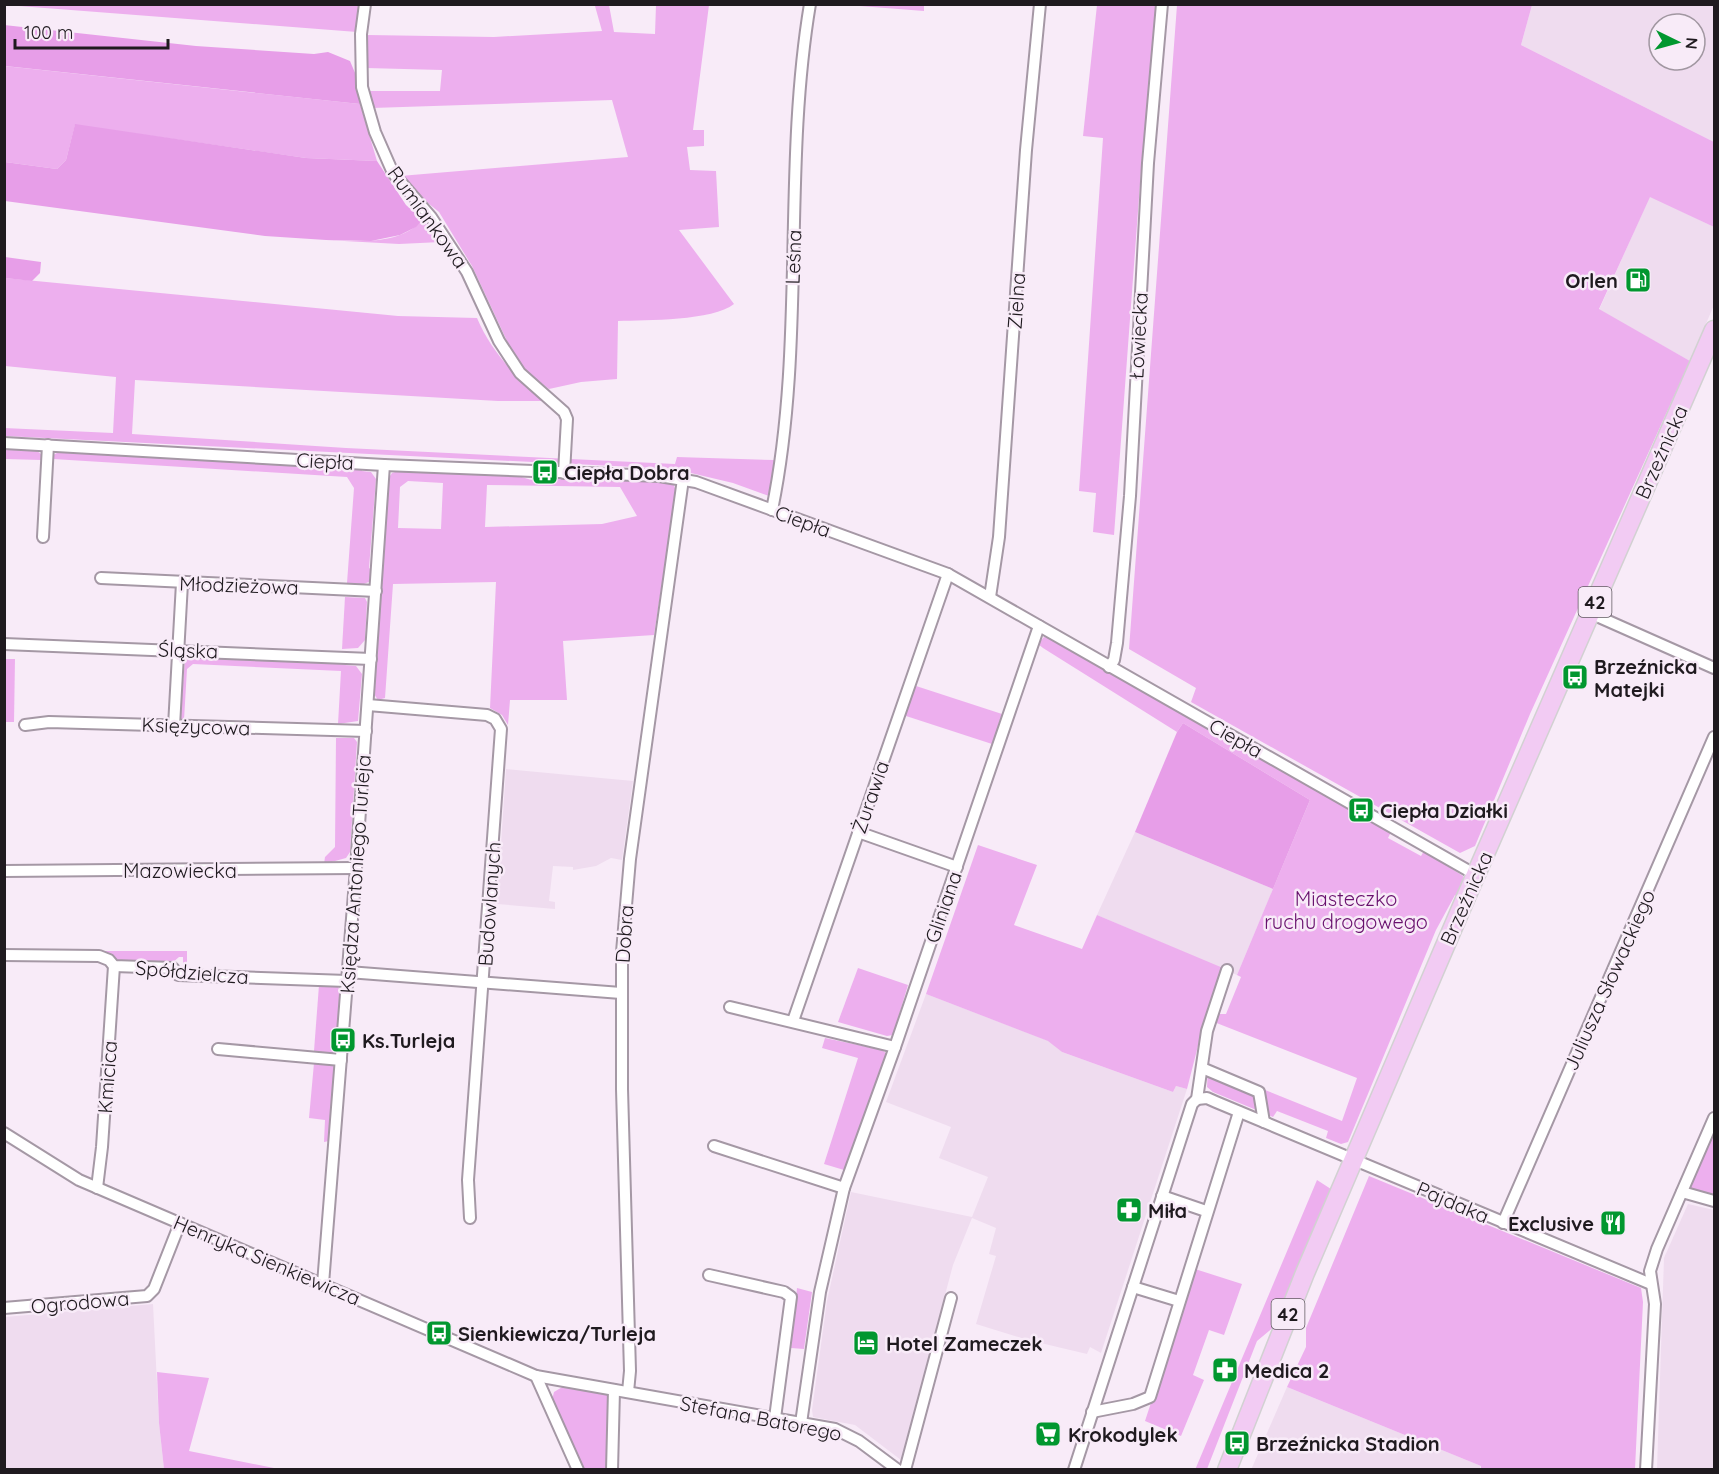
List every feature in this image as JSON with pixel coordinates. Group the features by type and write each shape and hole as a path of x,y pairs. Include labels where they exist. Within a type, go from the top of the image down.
{"main road":[{"name":"Brzeźnicka","path":"1227,1470 1305,1273 1476,875 1590,614 1709,359 1714,330"}],"street":[{"name":"Rumiankowa","path":"365,4 361,34 362,87 375,132 393,173 431,217 468,272 499,341 520,373 564,412 567,419 564,473"},
{"name":"Leśna","path":"772,510 788,385 798,131 803,49 810,4"},
{"name":"Zielna","path":"990,597 999,537 1026,150 1040,4"},
{"name":"Łowiecka","path":"1109,667 1114,660 1117,643 1130,496 1146,196 1162,4"},
{"name":"Ciepła","path":"4,443 384,465 683,479 948,574 1476,875"},
{"path":"43,537 48,445"},
{"name":"Księdza Antoniego Turleja","path":"323,1284 348,977 384,465"},
{"name":"Dobra","path":"628,1392 630,1371 621,993 630,859 683,479"},
{"name":"Żurawia","path":"794,1021 948,574"},
{"name":"Młodzieżowa","path":"101,578 376,591"},
{"path":"174,726 182,583"},
{"path":"1590,614 1714,668"},
{"name":"Gliniana","path":"801,1423 820,1292 844,1188 895,1047 1039,626"},
{"name":"Śląska","path":"4,644 371,659"},
{"name":"Budowlanych","path":"368,705 487,715 495,719 501,729 468,1180 470,1218"},
{"name":"Księżycowa","path":"25,725 49,722 366,730"},
{"name":"Juliusza Słowackiego","path":"1503,1223 1714,737"},
{"path":"858,832 957,867"},
{"name":"Mazowiecka","path":"4,871 356,868"},
{"name":"Spółdzielcza","path":"4,955 99,956 109,960 114,966 173,968 178,975 348,977"},
{"name":"Kmicica","path":"97,1188 102,1151 114,966"},
{"path":"1074,1470 1192,1104 1197,1099 1207,1031 1227,970"},
{"path":"348,977 483,983 621,993"},
{"path":"730,1007 895,1047"},
{"path":"218,1049 341,1060"},
{"path":"1202,1068 1259,1092 1264,1122"},
{"path":"1197,1099 1207,1098 1355,1161"},
{"path":"1092,1412 1148,1400 1239,1112"},
{"path":"1647,1470 1655,1304 1650,1271 1657,1249 1714,1118"},
{"name":"Henryka Sienkiewicza","path":"4,1133 64,1171 97,1188 536,1376 614,1390"},
{"path":"714,1146 844,1188"},
{"name":"Pajdaka","path":"1355,1161 1651,1284"},
{"path":"1682,1192 1714,1201"},
{"path":"1162,1196 1206,1211"},
{"name":"Ogrodowa","path":"4,1308 147,1296 154,1289 180,1223"},
{"path":"709,1275 784,1292 791,1297 775,1418"},
{"path":"1133,1287 1179,1301"},
{"path":"905,1470 951,1298"},
{"path":"536,1376 578,1470"},
{"path":"612,1470 614,1390"},
{"name":"Stefana Batorego","path":"614,1390 836,1429 850,1435 898,1470"}],"shaded area":[{"path":"1532,5 1714,5 1714,142 1521,45"},
{"path":"4,25 196,46 314,54 328,52 350,61 358,80 360,104 5,66"},
{"path":"75,124 306,158 377,161 406,205 423,220 416,227 400,235 371,241 326,240 265,236 5,201 5,162 57,169 66,160"},
{"path":"1650,196 1714,227 1714,305 1690,361 1599,310"},
{"path":"5,257 41,262 40,273 32,281 5,278"},
{"path":"1183,723 1310,800 1273,889 1135,832 1177,732"},
{"path":"506,769 633,781 622,860 611,858 596,866 573,870 573,867 553,866 549,901 555,902 555,909 497,904"},
{"path":"1135,832 1273,889 1237,975 1097,915"},
{"path":"926,994 1049,1041 1062,1052 1173,1092 1176,1086 1187,1089 1101,1353 1090,1347 1087,1354 1028,1340 976,1324 996,1256 989,1254 996,1228 972,1218 953,1265 901,1460 855,1425 813,1417 812,1410 827,1301 851,1192 972,1217 988,1177 939,1158 951,1127 886,1102"},
{"path":"1688,1204 1714,1210 1714,1469 1657,1469 1664,1258"},
{"path":"153,1304 159,1423 164,1469 5,1470 5,1317"},
{"path":"1287,1387 1481,1466 1479,1470 1251,1470"}],"green space":[{"path":"6,5 360,5 357,32"},
{"path":"524,5 609,5 614,32 655,34 656,5 709,5 693,130 704,130 704,146 687,147 690,170 716,171 719,227 679,230 734,304 724,310 695,317 618,321 617,379 581,382 549,389 523,369 513,354 472,266 439,212 412,190 400,176 628,157 612,100 372,108 369,91 440,91 442,70 366,68 368,35 494,37 602,31 595,6"},
{"path":"847,5 924,5 924,11"},
{"path":"1097,5 1157,5 1142,157 1114,535 1093,532 1096,493 1079,491 1103,138 1083,136"},
{"path":"1177,5 1532,5 1521,45 1714,142 1714,227 1650,197 1599,309 1690,361 1530,714 1475,846 1460,853 1191,702 1196,688 1129,649"},
{"path":"4,66 360,104 377,161 306,158 75,125 66,160 57,169 5,162"},
{"path":"423,220 441,242 399,244 326,240 364,241 390,238 413,228"},
{"path":"5,278 398,316 477,318 497,353 544,401 498,401 135,380 132,434 346,448 675,464 677,457 774,460 774,478 769,496 733,483 674,469 5,436 4,428 113,433 116,377 5,366"},
{"path":"5,448 36,450 42,455 41,460 5,459"},
{"path":"61,451 362,468 362,471 371,472 376,479 369,568 372,570 371,581 359,586 359,584 347,583 354,488 347,477 53,459 53,455"},
{"path":"398,471 516,475 540,481 563,477 673,483 676,491 654,635 563,641 567,700 510,700 508,725 502,715 490,708 496,582 393,584 385,698 378,700 374,694 388,479 392,473","holes":["408,481 443,483 441,529 398,528 400,487","487,485 620,487 637,516 602,524 485,527"]},
{"path":"345,597 365,598 367,602 365,640 358,648 342,649"},
{"name":"Miasteczko ruchu drogowego","path":"1044,637 1052,638 1391,832 1388,838 1421,856 1424,851 1463,876 1465,880 1459,896 1455,895 1436,930 1348,1142 1341,1144 1326,1138 1328,1131 1277,1111 1273,1117 1213,1092 1207,1087 1208,1067 1342,1121 1357,1078 1214,1022 1218,1014 1226,1014 1241,977 1237,975 1310,800 1183,723 1177,732 1043,648 1038,644"},
{"path":"191,655 345,662 345,665 356,666 362,674 358,721 338,724 341,671 193,664 187,669 184,720 180,720 185,659"},
{"path":"5,659 15,659 14,722 5,722"},
{"path":"913,685 1002,714 992,744 903,715"},
{"path":"336,738 354,738 357,742 350,852 346,858 324,864 325,857 335,847"},
{"path":"978,845 1037,865 1014,925 1082,949 1097,915 1223,968 1199,1042 1187,1089 1176,1086 1173,1092 1062,1052 1048,1041 926,994"},
{"path":"102,951 187,951 187,963 183,963 183,957 179,957 172,963 120,961"},
{"path":"858,968 908,985 893,1035 887,1036 838,1022"},
{"path":"319,985 338,987 341,992 337,1052 331,1055 314,1051"},
{"path":"825,1038 882,1050 887,1054 844,1170 824,1164 858,1058 822,1048"},
{"path":"314,1063 328,1063 334,1067 329,1141 324,1142 325,1120 309,1118"},
{"path":"1714,1129 1714,1196 1686,1190"},
{"path":"1369,1176 1641,1288 1643,1302 1635,1469 1481,1469 1481,1466 1287,1387 1306,1347 1306,1328"},
{"path":"1317,1180 1334,1191 1275,1326 1257,1341 1207,1469 1195,1470"},
{"path":"1195,1269 1242,1284 1224,1335 1209,1330 1193,1375 1204,1380 1181,1436 1145,1421"},
{"path":"797,1288 812,1292 804,1349 791,1348"},
{"path":"157,1372 209,1378 189,1451 279,1469 164,1469"},
{"path":"564,1386 608,1395 607,1469 583,1469 552,1400 554,1392"}],"place":[{"name":"Orlen","path":"1638,280"},
{"name":"Ciepła Dobra","path":"545,472"},
{"name":"Brzeźnicka Matejki","path":"1575,677"},
{"name":"Ciepła Działki","path":"1361,810"},
{"name":"Ks.Turleja","path":"343,1040"},
{"name":"Miła","path":"1129,1210"},
{"name":"Exclusive","path":"1613,1223"},
{"name":"Sienkiewicza/Turleja","path":"439,1333"},
{"name":"Hotel Zameczek","path":"866,1343"},
{"name":"Medica 2","path":"1225,1370"},
{"name":"Krokodylek","path":"1048,1434"},
{"name":"Brzeźnicka Stadion","path":"1237,1443"}]}
